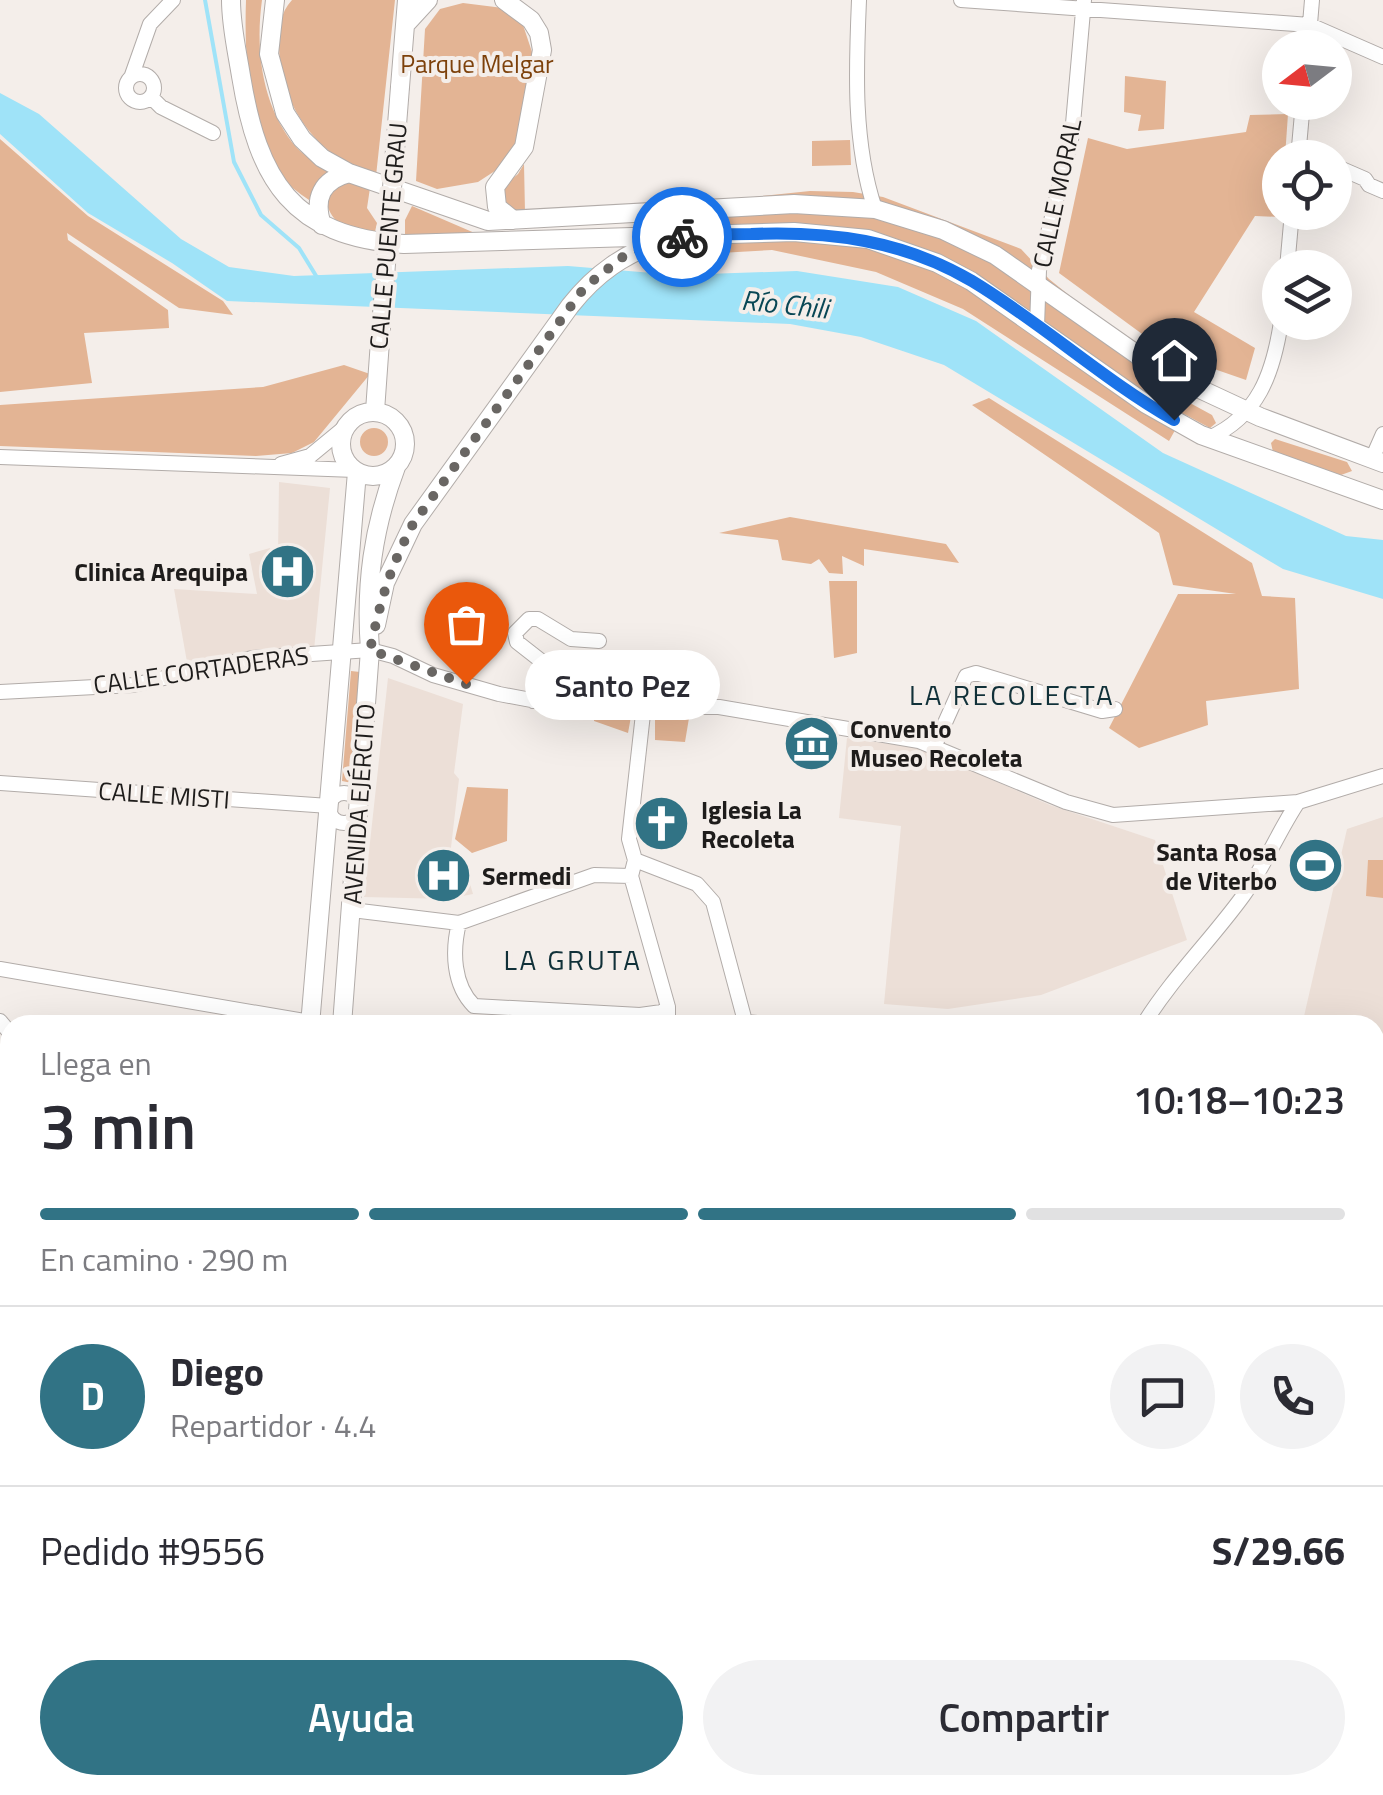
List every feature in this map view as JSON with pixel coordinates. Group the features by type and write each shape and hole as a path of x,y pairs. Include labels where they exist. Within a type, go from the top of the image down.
{"main road":[{"path":"231,0 246,107 262,160 287,196 322,224 368,242 404,244 794,232 868,239 938,263 992,295 1146,404 1208,438 1383,500"},
{"name":"CALLE PUENTE GRAU","path":"374,411 407,0"},
{"path":"405,25 428,0"},
{"path":"504,0 531,20 539,33 542,50 524,147 495,186 497,208 514,220"},
{"path":"276,3 269,54 285,113 302,139 322,158 349,173 474,218 514,220 794,204 875,209 943,230 1010,265 1159,370 1247,412 1372,458 1346,489"},
{"path":"322,224 318,198 336,176 349,173"},
{"path":"370,650 385,583 413,524 584,288 624,256 666,240 695,235"},
{"path":"992,295 1010,286 1010,265"},
{"path":"374,411 395,420 404,432 404,454 396,467 375,476 356,471 342,454 341,442 344,428 355,417 374,411"},
{"path":"1265,460 1266,441 1272,430 1281,425"},
{"name":"AVENIDA EJÉRCITO","path":"342,1015 360,810 370,650 371,557 396,467"},
{"name":"AVENIDA EJÉRCITO","path":"311,1015 356,471"}],"street":[{"path":"132,76 145,74 152,80 151,97 137,102 128,98 126,83 150,24 173,0"},
{"path":"859,0 862,165 875,209"},
{"path":"961,0 1084,5 1310,25 1383,57"},
{"path":"1310,30 1312,0"},
{"name":"CALLE MORAL","path":"1037,326 1037,284 1072,135 1084,5"},
{"path":"151,97 161,108 214,133"},
{"path":"1352,173 1383,191"},
{"path":"1208,438 1232,428 1247,412 1259,395 1278,340"},
{"path":"264,467 310,456 344,428"},
{"path":"1372,458 1383,434"},
{"path":"0,458 356,471"},
{"path":"533,700 541,675 540,660 517,642 515,632 522,623 538,619 571,639 599,640"},
{"path":"370,650 433,674 564,706 719,707 935,745 1066,802 1113,815 1298,802 1383,776"},
{"name":"CALLE CORTADERAS","path":"0,692 132,685 252,658 370,650"},
{"path":"935,745 966,676 976,673 1102,711 1115,709"},
{"path":"644,705 629,838 668,1015"},
{"name":"CALLE MISTI","path":"0,784 329,806"},
{"name":"CALLE MISTI","path":"346,793 358,802 360,810 356,817 342,823 330,814 329,806 338,794 346,793"},
{"path":"1149,1015 1245,893 1298,802"},
{"path":"352,910 459,923 594,875 633,868 698,884 712,902 743,1015"},
{"path":"459,923 455,939 460,987 474,1006 640,1015 662,1012 668,1006"},
{"path":"0,969 259,1015"}],"shaded area":[{"name":"Clinica Arequipa","path":"279,482 330,488 314,650 187,662 174,589 257,594 249,554 270,548 272,554 278,554"},
{"path":"388,678 463,704 454,773 459,779 450,856 461,853 473,894 448,899 364,897"},
{"path":"847,738 919,748 1050,805 1155,840 1187,940 1041,995 948,1009 884,1004 901,826 839,818"},
{"path":"1383,817 1383,1015 1304,1015 1347,829"}],"green space":[{"path":"246,0 262,0 261,58 276,115 297,148 328,172 309,200 283,178 261,134 247,67"},
{"path":"292,0 395,0 376,176 355,168 320,143 294,108 281,67 279,44 281,21"},
{"name":"Parque Melgar","path":"463,3 503,8 523,25 533,55 521,135 501,167 478,182 437,189 416,181 425,29 440,9"},
{"path":"1125,76 1166,81 1164,129 1138,131 1141,115 1124,112"},
{"path":"1250,115 1262,115 1262,120 1288,120 1286,140 1262,140 1262,216 1255,216 1194,312 1255,348 1246,380 1168,353 1059,273 1088,138 1127,149 1246,132"},
{"path":"0,139 88,216 223,301 233,315 179,308 67,233 68,240 168,310 169,328 84,333 92,383 0,392"},
{"path":"850,140 851,165 812,166 812,141"},
{"path":"524,164 525,212 512,213 498,191"},
{"path":"347,178 370,188 367,208 377,223 374,236 343,226 328,208 325,199 336,181"},
{"path":"810,191 883,197 1021,249 1049,279 1116,333 1162,366 1201,383 1190,403 1212,415 1216,423 1210,428 1184,414 1169,441 963,309 876,272 772,250 720,253 716,201"},
{"path":"412,206 477,234 405,236 405,220"},
{"path":"344,365 370,374 314,442 292,453 256,456 0,446 0,405 263,387"},
{"path":"989,398 1252,563 1262,596 1295,598 1299,689 1206,701 1208,725 1139,748 1109,728 1178,594 1236,594 1173,585 1159,533 972,405"},
{"path":"374,428 384,432 388,442 384,452 374,456 364,452 360,442 364,432"},
{"path":"1275,439 1347,462 1352,471 1341,475 1273,452 1271,443"},
{"path":"790,517 946,544 959,563 864,549 864,566 842,556 843,574 829,573 819,559 811,564 782,560 778,540 719,533"},
{"path":"829,581 857,581 857,653 834,658"},
{"path":"351,671 360,672 352,783 342,781"},
{"path":"594,710 632,711 628,733 594,721"},
{"path":"655,717 689,718 685,742 655,740"},
{"path":"467,787 508,789 507,841 472,853 455,839"},
{"name":"Santa Rosa de Viterbo","path":"1300,847 1338,853 1332,886 1294,879"},
{"path":"1368,860 1383,860 1383,898 1366,896"}],"water":[{"name":"Río Chili","path":"0,93 39,114 181,239 229,267 294,276 568,266 677,275 797,271 898,287 976,321 1163,453 1346,536 1383,540 1383,599 1283,569 944,365 861,337 790,324 227,301 88,213 0,134"}],"waterway":[{"path":"205,0 234,162 261,215 299,248 318,279"}],"way so far":[{"path":"466,684 370,650 394,561 413,524 584,288 624,256 682,237"}],"place":[{"name":"Clinica Arequipa","path":"287,572"},
{"name":"Santo Pez","path":"466,684"},
{"name":"Convento Museo Recoleta","path":"811,743"},
{"name":"Iglesia La Recoleta","path":"662,824"},
{"name":"Santa Rosa de Viterbo","path":"1316,866"},
{"name":"Sermedi","path":"443,876"}],"district":[{"name":"LA RECOLECTA","path":"1012,695"},
{"name":"LA GRUTA","path":"573,960"}],"route":[{"path":"682,237 829,234 868,239 904,250 971,281 1174,420"}]}
